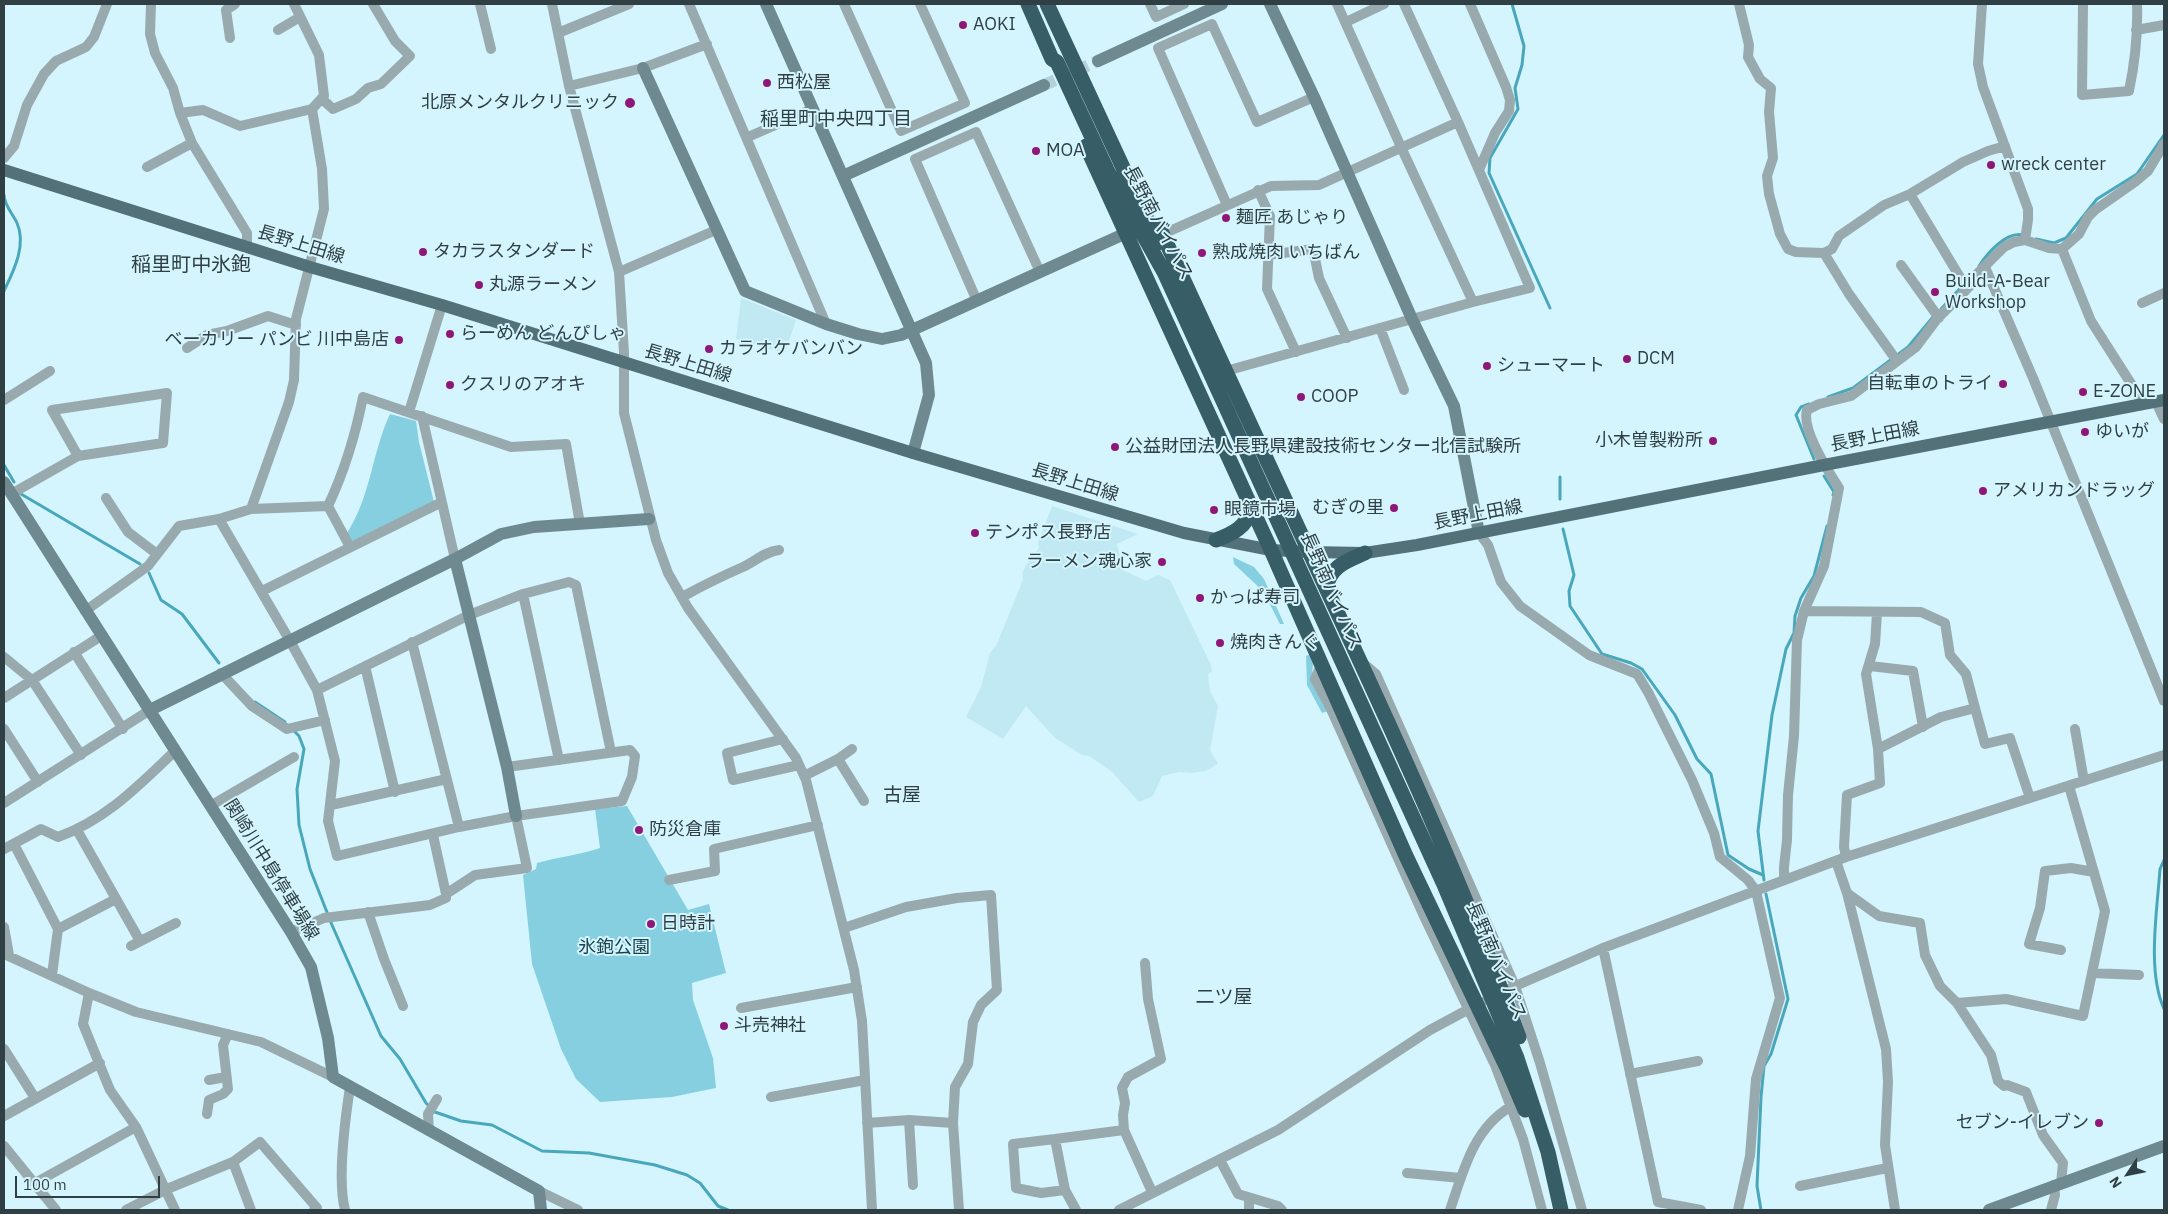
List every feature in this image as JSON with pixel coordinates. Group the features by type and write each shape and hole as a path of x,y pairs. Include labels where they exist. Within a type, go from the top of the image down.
{"highway":[{"name":"長野南バイパス","path":"1028,4 1052,59 1057,62 1108,172 1164,272 1437,870 1495,1005 1527,1108 1554,1175 1561,1210"},
{"name":"長野南バイパス","path":"1047,4 1495,987 1522,1056 1527,1108 1569,1210"},
{"path":"1054,4 1163,234 1424,803 1497,977 1522,1047 1522,1056"},
{"path":"1052,59 1051,65 1124,234 1271,550 1337,704 1434,916 1527,1108 1552,1192 1555,1210"},
{"path":"1216,540 1232,534 1242,527 1250,515 1251,509"},
{"path":"1326,588 1329,576 1336,568 1365,553"},
{"path":"1314,647 1318,636 1329,628 1339,628 1350,640"}],"main road":[{"name":"長野上田線","path":"4,170 310,267 442,306 913,453 1184,533 1271,550 1365,553 1417,546 1479,532 2155,402"}],"street":[{"path":"4,158 14,146 27,105 44,74 56,61 86,47 94,37 107,4"},
{"path":"151,4 150,34 155,53 173,88 180,113 192,143 247,233 247,246"},
{"path":"230,38 226,10 235,4"},
{"path":"322,99 333,109 356,99 368,88 381,84 410,56 395,41 373,4"},
{"path":"480,4 491,50"},
{"path":"552,4 570,86 619,272 624,414 649,519 668,573 682,597 799,765 818,825 844,928 857,987 862,1021 872,1210"},
{"path":"558,33 614,7 628,4"},
{"path":"689,4 748,137 826,324"},
{"path":"766,4 926,363 929,395 913,453"},
{"path":"844,4 902,131 965,103 920,4"},
{"path":"1150,4 1156,17 1184,4"},
{"path":"1098,61 1222,4"},
{"path":"1270,4 1314,97 1412,319 1454,406 1479,532 1488,545 1501,582 1520,606 1589,655 1637,674 1692,780 1714,832 1720,857 1748,880 1756,890 1780,998 1756,1079 1750,1156 1738,1210"},
{"path":"1337,4 1401,148 1473,302"},
{"path":"1346,22 1384,4"},
{"path":"1226,371 1473,302 1530,288 1458,122 1404,4"},
{"path":"1470,4 1510,100 1509,111 1495,133 1479,170"},
{"path":"1738,4 1750,45 1748,57 1760,79 1771,88 1769,112 1774,158 1767,176 1769,194 1780,234 1788,249 1796,252 1824,253 1832,249 1839,236 1884,205 1910,194 1963,162 2004,146"},
{"path":"1982,4 1978,64 1983,86 2028,209 2025,236"},
{"path":"2083,4 2082,95 2129,90 2134,69 2136,4"},
{"path":"180,113 203,110 240,126 312,110 324,96 319,55 298,8 278,30"},
{"path":"1228,205 1158,48 1212,24 1258,122 1314,97"},
{"path":"2136,30 2164,25"},
{"path":"570,86 643,68 707,44"},
{"path":"643,68 745,291 826,324 882,339 911,332 1124,234"},
{"path":"843,176 1044,85"},
{"path":"748,137 812,109"},
{"path":"251,509 289,402 294,380 296,325 324,209 322,169 312,110"},
{"path":"1163,234 1258,190 1271,186 1319,185 1458,122"},
{"path":"977,301 915,159 976,132 1040,272"},
{"path":"147,167 192,143"},
{"path":"2025,236 2049,248 2062,249 2079,234 2088,217 2095,210 2148,171 2164,144"},
{"path":"1258,190 1270,216 1267,289 1296,352"},
{"path":"1910,194 1966,285"},
{"path":"619,272 716,230"},
{"path":"1784,880 1798,640 1804,610 1824,566 1839,488 1824,465 1805,419 1807,410 1820,404 1851,396 1894,358 1916,347 1937,315 1966,285 2004,247 2025,236"},
{"path":"1268,254 1313,249 1319,278 1347,338"},
{"path":"2062,249 2091,320 2155,402 2164,419"},
{"path":"1824,253 1849,294 1894,358"},
{"path":"1902,265 1937,315"},
{"path":"1985,267 2051,422 2164,701"},
{"path":"2142,303 2164,293"},
{"path":"408,412 442,306"},
{"path":"186,348 207,335 227,331 268,316 296,325"},
{"path":"1380,328 1404,390"},
{"path":"4,400 50,371"},
{"path":"11,494 78,456 163,443 168,393 52,410 78,456"},
{"path":"328,506 344,472 357,428 362,397 511,448 566,444 580,524"},
{"path":"422,416 440,503 507,767 527,868 474,876 446,894"},
{"name":"関崎川中島停車場線","path":"4,482 291,932 311,967 328,1038 333,1076"},
{"path":"106,498 128,532 157,554"},
{"path":"262,591 440,503"},
{"path":"85,611 148,566 179,526 219,519 251,509 328,506"},
{"path":"328,506 350,547"},
{"path":"219,519 262,591 317,690 334,761 328,821 337,856 433,835 459,827 516,816 622,801 632,777 635,756 630,750 507,767"},
{"path":"4,804 150,710 221,673 455,559 501,534 534,527 649,519"},
{"path":"682,597 727,572 744,566 768,551 779,550"},
{"path":"317,690 469,615 523,594 569,582 576,585 610,752"},
{"path":"523,594 559,760"},
{"path":"1804,610 1877,613 1921,612 1945,623 1950,655 1966,674 1985,744 2010,738 2030,798"},
{"path":"1877,613 1875,644 1870,666 1866,674 1878,749 1880,783 1846,795 1844,847 1841,859 1847,893 1886,1049 1888,1082 1885,1145 1887,1168 1895,1210"},
{"path":"4,698 101,636"},
{"path":"412,642 459,827"},
{"path":"74,652 123,728"},
{"path":"4,657 32,680 81,755"},
{"path":"1359,658 1376,674 1515,986 1540,1064 1582,1210"},
{"path":"1321,665 1315,678 1330,707 1407,878 1495,1065 1527,1108 1523,1139 1542,1210"},
{"path":"365,666 395,792"},
{"path":"1870,666 1913,671 1923,727"},
{"path":"221,673 252,706 287,729 325,720"},
{"path":"1878,749 1941,717 1974,708"},
{"path":"4,729 38,782"},
{"path":"2075,729 2084,781"},
{"path":"783,740 727,753 734,780 799,765"},
{"path":"804,776 838,759 852,749"},
{"path":"4,849 41,828 58,837 77,830 117,806 175,751"},
{"path":"1119,1210 1278,1130 1430,1030 1515,986 1603,948 1841,859 2164,755"},
{"path":"210,806 294,757"},
{"path":"838,759 864,801"},
{"path":"331,805 447,780"},
{"path":"1957,1003 2006,999 2083,1016 2105,911 2068,786"},
{"path":"669,880 715,871 714,849 818,825"},
{"path":"77,830 116,898 136,943 176,923"},
{"path":"291,932 329,917 430,905 446,898 433,835"},
{"path":"14,844 58,929 52,975"},
{"path":"2061,950 2029,944 2040,908 2045,871 2071,868 2094,872"},
{"path":"1847,893 1879,916 1920,923 1925,955 1940,986 1957,1003 1991,1055 1998,1081 2004,1086 2007,1085 2026,1092 2043,1135 2063,1163 2051,1210"},
{"path":"844,928 906,907 957,898 991,895 997,990 980,1005 973,1022 968,1064 955,1087 953,1123 959,1210"},
{"path":"58,929 116,898"},
{"path":"368,912 403,1006"},
{"path":"4,927 6,954 89,993 136,1012 261,1042 333,1076 429,1131 578,1210"},
{"path":"1603,948 1658,1202 1701,1210"},
{"path":"1145,963 1148,999 1161,1059 1128,1077 1122,1088 1125,1103 1123,1115 1124,1130 1152,1192"},
{"path":"2092,972 2139,975"},
{"path":"741,1008 857,987"},
{"path":"89,993 83,1024 110,1090 136,1127 176,1210"},
{"path":"207,1114 205,1101 223,1094 228,1088 224,1045 228,1034"},
{"path":"4,1049 35,1098"},
{"path":"1630,1074 1698,1062"},
{"path":"4,1116 100,1064"},
{"path":"209,1080 226,1077"},
{"path":"771,1096 865,1080"},
{"path":"345,1210 340,1193 350,1087"},
{"path":"429,1131 433,1106"},
{"path":"1450,1210 1470,1152 1481,1133 1497,1115 1527,1108"},
{"path":"867,1122 909,1120 953,1123"},
{"path":"909,1120 913,1186"},
{"path":"35,1183 136,1127"},
{"path":"1065,1190 1041,1193 1016,1188 1013,1144 1124,1130"},
{"path":"1055,1139 1065,1190 1076,1210"},
{"path":"126,1210 166,1189 233,1162 260,1142 318,1208 314,1210"},
{"path":"4,1146 56,1210"},
{"path":"1989,1210 2164,1146"},
{"path":"1220,1160 1238,1194 1278,1206 1282,1210"},
{"path":"233,1162 251,1210"},
{"path":"1800,1186 1887,1168"},
{"path":"1407,1173 1461,1178"},
{"path":"539,1191 541,1210"},
{"path":"1248,1198 1249,1210"}],"shaded area":[{"path":"741,298 796,320 785,353 736,339"},
{"path":"1052,506 1138,534 1117,544 1123,570 1146,581 1158,575 1170,580 1211,665 1212,671 1208,674 1210,691 1218,706 1210,750 1218,764 1205,771 1179,772 1162,776 1153,796 1139,802 1112,772 1089,756 1082,755 1055,738 1026,706 1003,739 966,717 981,687 990,653 996,646 1017,595 1023,579 1022,574 1026,565 1039,548 1038,543"}],"green space":[{"path":"390,414 416,421 419,442 434,502 360,539 351,541 347,533 361,504 379,443"},
{"path":"1233,557 1254,567 1264,579 1284,624 1280,624 1263,591 1234,564"},
{"path":"1312,653 1311,680 1328,711 1322,713 1307,685 1306,656"},
{"name":"氷鉋公園","path":"627,806 688,910 709,904 726,973 692,983 693,1000 713,1058 716,1088 672,1097 600,1102 576,1079 561,1049 532,964 523,875 536,869 537,863 600,848 595,809"}],"waterway":[{"path":"1512,4 1524,46 1522,65 1515,88 1518,109 1490,158 1489,173 1550,308"},
{"path":"2036,239 2054,243 2066,238 2097,199 2137,174 2164,135"},
{"path":"4,195 7,206 20,231 18,258 4,291"},
{"path":"1979,266 1998,244 2010,236 2023,235"},
{"path":"1941,309 1964,284"},
{"path":"1828,397 1853,388 1908,347 1933,317"},
{"path":"1809,404 1801,407 1796,415 1814,459"},
{"path":"4,465 14,482"},
{"path":"1824,476 1834,492 1833,495"},
{"path":"1560,477 1560,499"},
{"path":"21,494 140,564"},
{"path":"1764,880 1758,831 1772,715 1786,649 1794,633 1795,616 1801,598 1814,576 1827,526"},
{"path":"1563,529 1574,575 1569,591 1570,606 1602,654 1631,663 1642,669 1675,715 1697,759 1711,774 1728,855 1749,869 1763,875"},
{"path":"149,573 161,600 182,614 219,663"},
{"path":"255,702 285,722"},
{"path":"295,732 299,736 304,749 297,789 299,825 310,869 332,925 381,1036 400,1059 426,1103 435,1112 461,1121 492,1125 542,1151 589,1153 655,1165 687,1175 700,1183 718,1206 728,1210"},
{"path":"2164,860 2160,869 2154,941 2156,977 2164,1009"},
{"path":"1761,1210 1757,1186 1764,1066 1771,1054 1788,999 1766,894"}],"tunnel":[{"path":"1044,85 1098,61"}],"place":[{"name":"AOKI","path":"963,25"},
{"name":"西松屋","path":"767,83"},
{"name":"北原メンタルクリニック","path":"630,103"},
{"name":"MOA","path":"1036,151"},
{"name":"wreck center","path":"1991,165"},
{"name":"麺匠 あじゃり","path":"1226,218"},
{"name":"タカラスタンダード","path":"423,252"},
{"name":"熟成焼肉 いちばん","path":"1202,253"},
{"name":"丸源ラーメン","path":"479,285"},
{"name":"Build-A-Bear Workshop","path":"1935,292"},
{"name":"らーめん どんぴしゃ","path":"450,334"},
{"name":"ベーカリー パンビ 川中島店","path":"399,340"},
{"name":"カラオケバンバン","path":"709,349"},
{"name":"DCM","path":"1627,359"},
{"name":"シューマート","path":"1487,366"},
{"name":"自転車のトライ","path":"2003,384"},
{"name":"クスリのアオキ","path":"450,385"},
{"name":"E-ZONE","path":"2083,392"},
{"name":"COOP","path":"1301,397"},
{"name":"ゆいが","path":"2085,432"},
{"name":"小木曽製粉所","path":"1713,441"},
{"name":"公益財団法人長野県建設技術センター北信試験所","path":"1115,447"},
{"name":"アメリカンドラッグ","path":"1983,491"},
{"name":"むぎの里","path":"1394,508"},
{"name":"眼鏡市場","path":"1214,510"},
{"name":"テンポス長野店","path":"975,533"},
{"name":"ラーメン魂心家","path":"1162,562"},
{"name":"かっぱ寿司","path":"1200,598"},
{"name":"焼肉きんぐ","path":"1220,643"},
{"name":"防災倉庫","path":"639,830"},
{"name":"日時計","path":"651,924"},
{"name":"斗売神社","path":"724,1026"},
{"name":"セブン-イレブン","path":"2099,1123"}],"district":[{"name":"稲里町中央四丁目","path":"836,120"},
{"name":"稲里町中氷鉋","path":"191,265"},
{"name":"古屋","path":"902,796"},
{"name":"二ツ屋","path":"1224,998"}]}
